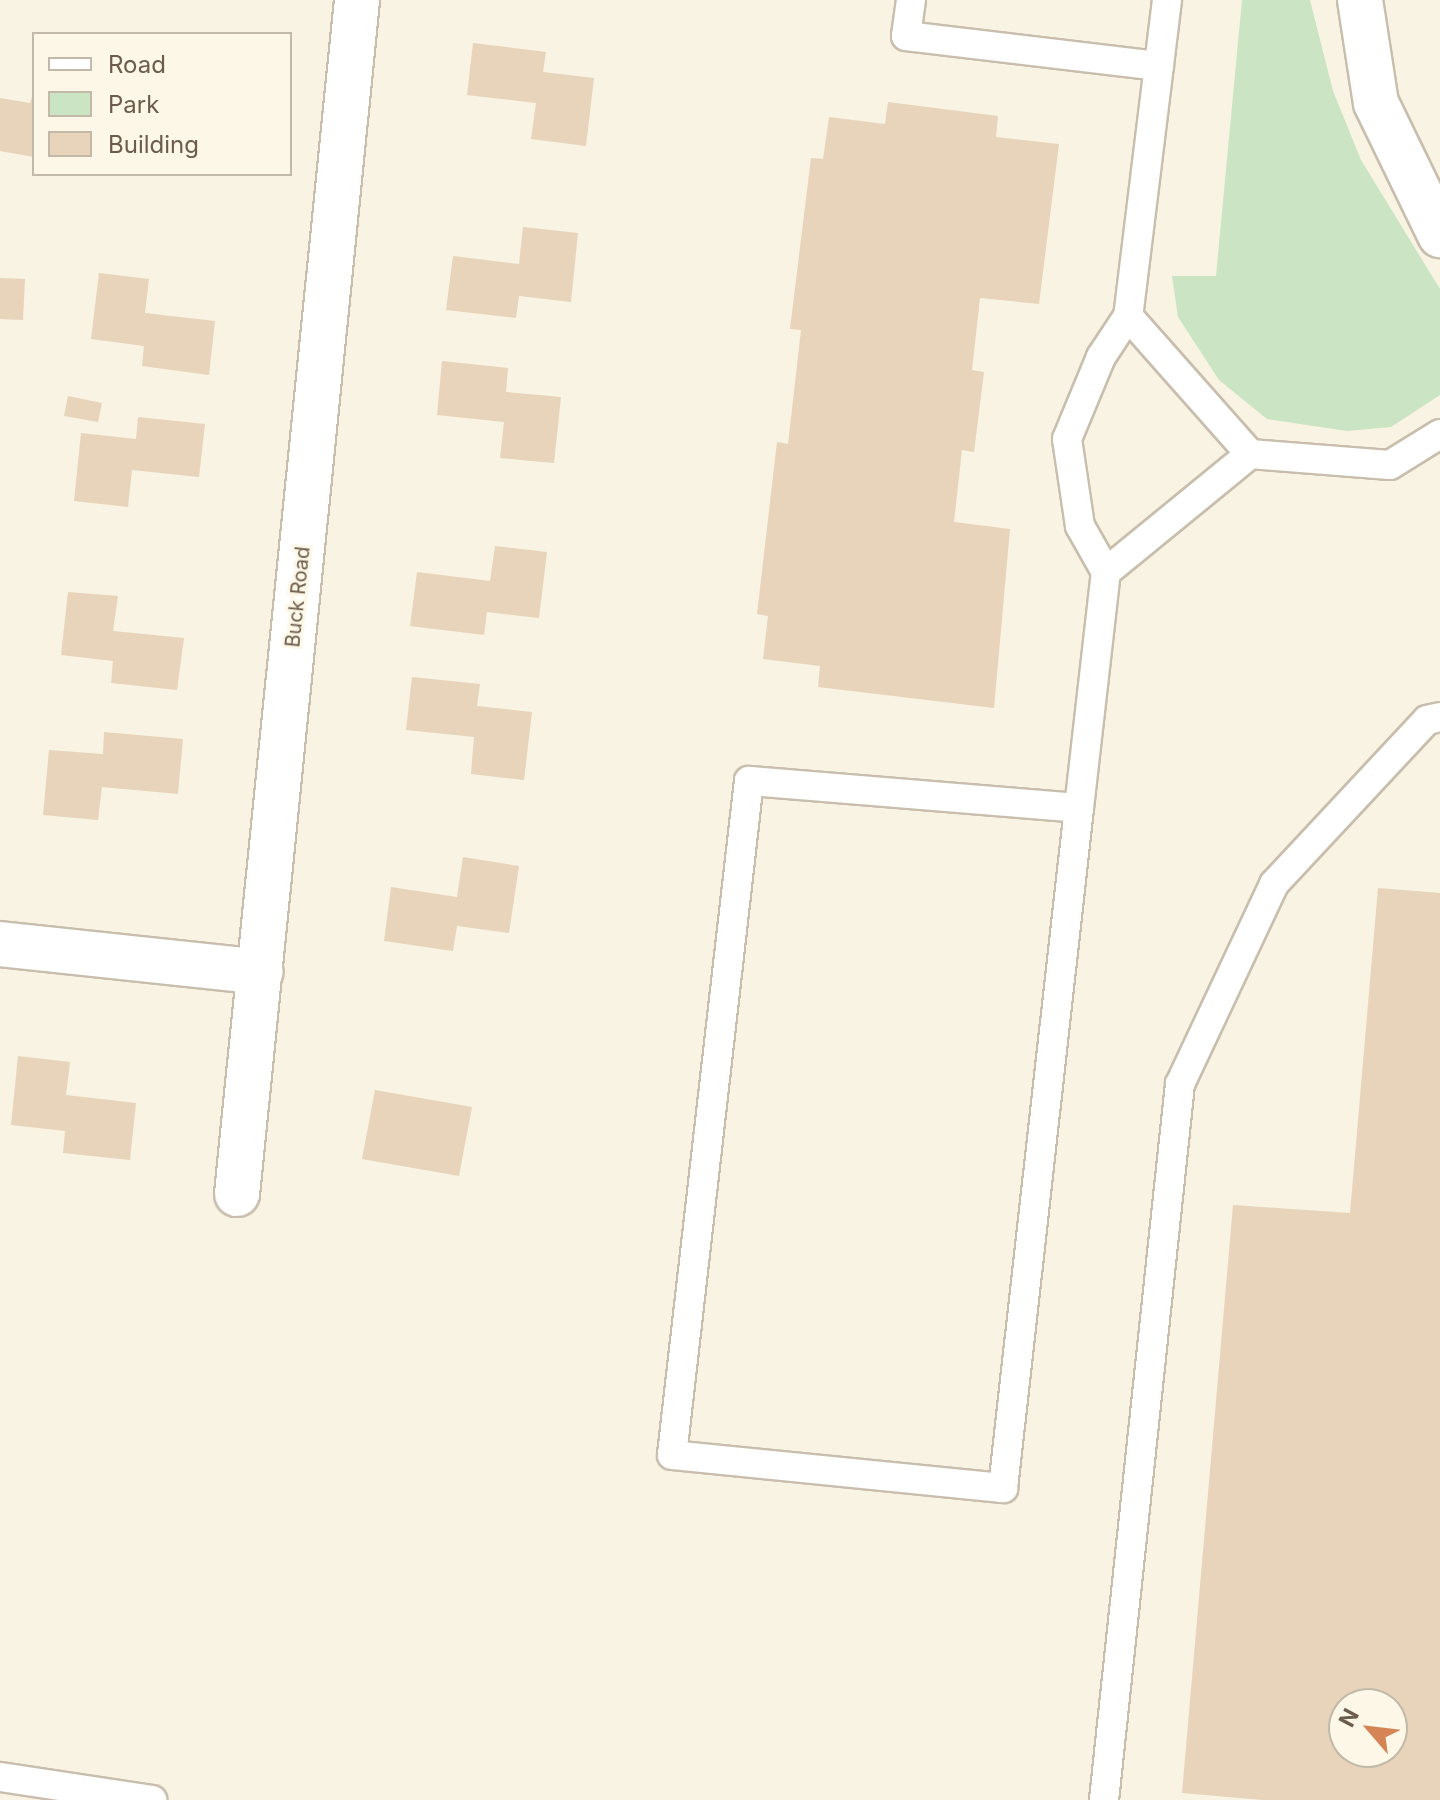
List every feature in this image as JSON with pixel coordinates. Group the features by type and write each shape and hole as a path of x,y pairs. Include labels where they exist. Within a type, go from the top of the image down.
{"street":[{"name":"Buck Road","path":"237,1194 357,0"},
{"path":"1360,0 1376,103 1440,235"},
{"path":"0,944 260,972"}],"lane":[{"path":"911,0 906,36 1159,66"},
{"path":"1079,808 749,781 672,1455 1003,1488 1106,572 1080,526 1067,439 1101,357 1128,316 1167,0"},
{"path":"1128,316 1250,454"},
{"path":"1106,572 1250,454 1390,465 1440,434"},
{"path":"1104,1800 1180,1084 1274,884 1427,720 1440,717"},
{"path":"0,1777 152,1800"}],"green space":[{"path":"1242,0 1310,0 1333,91 1361,160 1440,289 1440,395 1391,427 1347,431 1267,419 1219,380 1178,317 1172,276 1216,276"}],"building":[{"path":"473,43 546,52 543,72 594,78 586,146 531,139 536,103 467,95"},
{"path":"32,96 32,157 0,151 0,98 30,103"},
{"path":"888,102 998,116 996,137 1059,144 1039,304 980,298 972,370 984,372 974,452 962,450 954,522 1010,529 994,708 818,687 820,666 763,659 768,616 757,614 777,442 788,444 801,330 790,329 811,158 823,159 829,117 885,124"},
{"path":"523,227 578,233 571,302 519,296 516,318 446,310 453,256 519,264"},
{"path":"99,273 149,279 145,313 215,321 209,375 142,366 144,346 91,339"},
{"path":"0,278 25,279 23,320 0,319"},
{"path":"442,361 508,368 506,392 561,397 554,463 500,458 504,422 437,415"},
{"path":"68,396 102,403 98,422 64,416"},
{"path":"138,417 205,424 199,477 132,470 128,507 74,501 81,433 136,439"},
{"path":"495,546 547,552 539,618 487,612 484,635 410,626 417,572 490,581"},
{"path":"68,592 118,596 113,631 184,638 177,690 111,683 113,661 61,655"},
{"path":"412,677 480,684 477,706 532,712 524,780 471,774 474,737 406,730"},
{"path":"104,732 183,739 178,794 102,787 98,820 43,815 49,750 103,754"},
{"path":"463,857 519,866 509,933 457,926 453,951 384,941 391,887 457,897"},
{"path":"1378,888 1440,893 1440,1800 1263,1800 1182,1793 1233,1205 1350,1213"},
{"path":"18,1056 70,1062 66,1095 136,1103 130,1160 63,1153 65,1131 11,1125"},
{"path":"375,1090 472,1107 459,1176 362,1159"}]}
